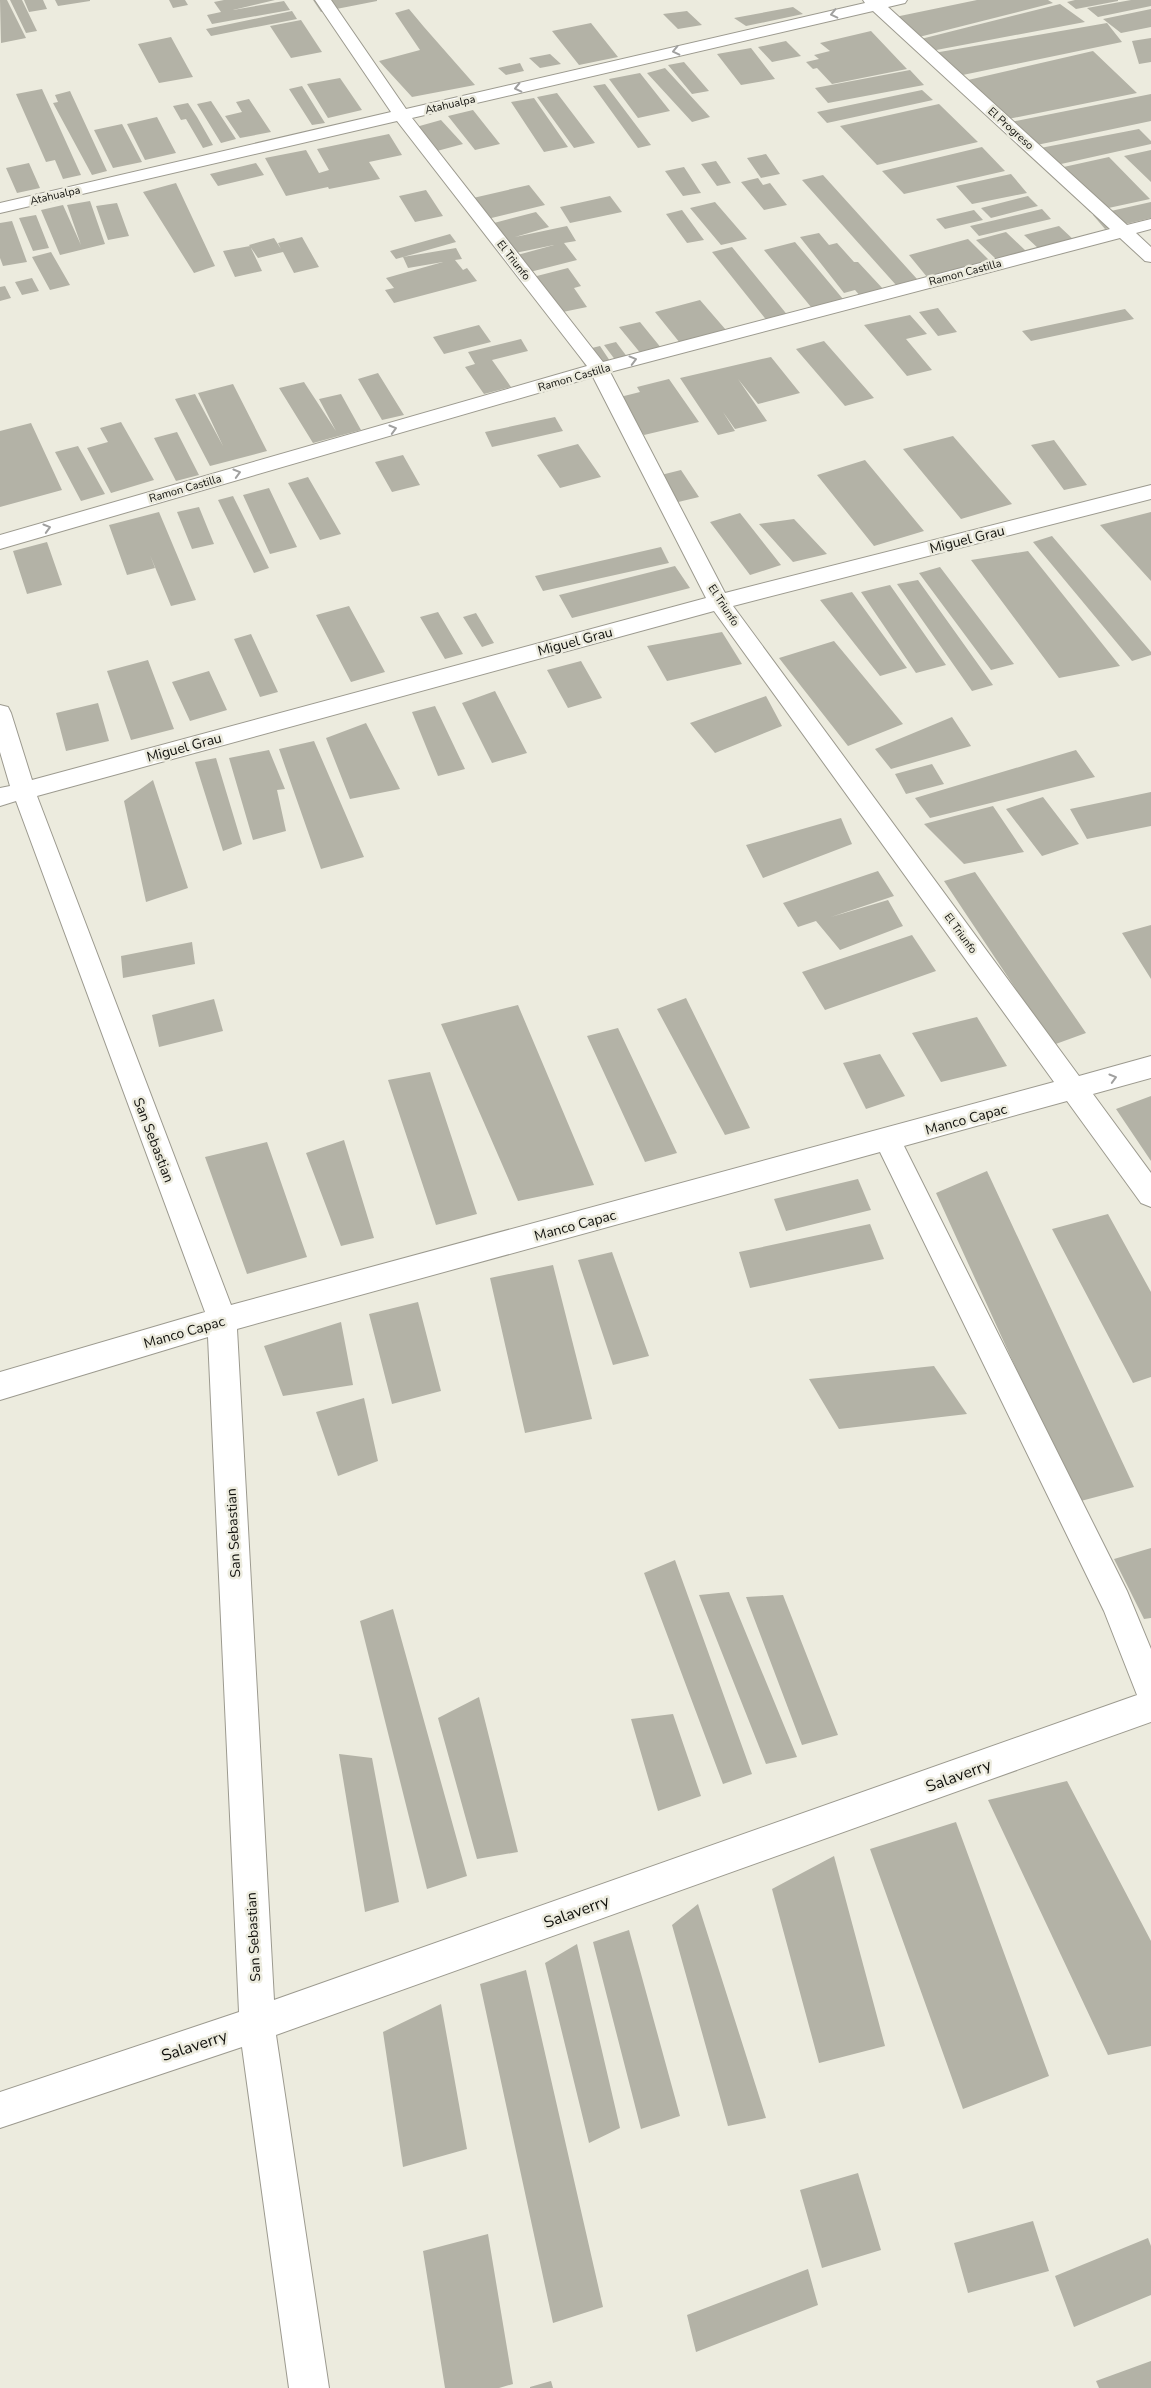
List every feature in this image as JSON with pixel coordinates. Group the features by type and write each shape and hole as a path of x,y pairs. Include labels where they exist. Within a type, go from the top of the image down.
{"street":[{"name":"El Triunfo","path":"323,0 402,116 599,369 719,602 1151,1195"},
{"name":"Atahualpa","path":"0,208 402,116 873,2 899,0"},
{"name":"El Progreso","path":"873,2 1151,256"},
{"name":"Ramon Castilla","path":"0,542 599,369 1122,230 1151,224"},
{"name":"Miguel Grau","path":"12,793 719,602 1151,492"},
{"name":"San Sebastian","path":"0,713 12,793 222,1320 257,2024 309,2388"},
{"name":"Manco Capac","path":"0,1386 222,1320 1151,1068"},
{"path":"888,1140 1116,1602 1151,1688"},
{"name":"Salaverry","path":"0,2110 257,2024 1151,1706"}],"building":[{"path":"0,0 7,0 26,38 1,43"},
{"path":"10,0 22,0 37,31 26,33"},
{"path":"24,0 43,0 47,9 29,12"},
{"path":"55,0 90,0 90,1 58,6"},
{"path":"169,0 185,0 188,5 173,8"},
{"path":"224,0 275,0 233,10 284,1 290,10 212,24 207,15 221,12 214,2"},
{"path":"313,0 377,0 377,1 321,12"},
{"path":"977,0 1048,0 1053,3 915,38 895,17"},
{"path":"1075,0 1118,1 1076,9 1067,2"},
{"path":"1131,0 1151,0 1151,6 1098,17 1087,8"},
{"path":"1060,4 1085,22 931,51 917,40"},
{"path":"793,7 803,14 746,26 734,18"},
{"path":"409,9 475,85 412,97 379,61 420,50 395,13"},
{"path":"1151,9 1151,27 1121,33 1103,19"},
{"path":"292,11 297,19 211,36 206,29"},
{"path":"687,11 702,25 678,29 663,14"},
{"path":"301,20 322,52 291,58 270,26"},
{"path":"591,23 618,57 579,65 552,31"},
{"path":"1107,23 1122,42 953,77 928,54"},
{"path":"871,31 907,69 832,84 817,68 813,69 806,62 819,59 814,55 830,51 820,43"},
{"path":"171,37 193,77 159,83 138,44"},
{"path":"1151,38 1151,62 1139,64 1132,41"},
{"path":"786,41 801,56 772,62 758,47"},
{"path":"751,48 775,79 741,85 717,54"},
{"path":"1093,51 1137,93 1008,119 968,80"},
{"path":"550,54 561,64 540,68 529,58"},
{"path":"684,62 709,91 692,94 668,65"},
{"path":"520,63 524,71 506,75 498,68"},
{"path":"665,68 710,117 692,122 647,73"},
{"path":"910,70 924,85 828,103 815,88"},
{"path":"640,73 670,111 638,118 609,79"},
{"path":"340,78 362,110 328,118 307,84"},
{"path":"605,84 651,145 638,148 593,86"},
{"path":"302,86 325,123 312,125 289,89"},
{"path":"42,89 81,175 63,179 55,160 46,162 16,94"},
{"path":"922,90 933,100 827,123 817,112"},
{"path":"70,91 107,171 92,175 53,103 58,102 55,95"},
{"path":"557,93 595,143 574,148 537,97"},
{"path":"1151,94 1151,121 1032,146 1006,123"},
{"path":"534,98 568,147 544,152 511,102"},
{"path":"249,99 271,132 240,138 225,116 242,112 236,102"},
{"path":"211,101 236,139 221,143 197,104"},
{"path":"188,103 213,145 203,148 186,119 181,120 173,106"},
{"path":"939,104 978,142 877,165 840,126"},
{"path":"473,110 500,144 475,150 448,116"},
{"path":"157,117 176,153 145,160 127,124"},
{"path":"441,120 463,144 437,151 416,127"},
{"path":"122,124 142,162 113,168 94,130"},
{"path":"1139,129 1151,141 1151,144 1052,166 1030,150"},
{"path":"389,134 402,155 369,162 380,179 329,189 328,187 286,196 265,158 306,150 319,173 329,170 317,149"},
{"path":"982,147 1005,171 904,194 882,171"},
{"path":"1151,150 1151,182 1124,156"},
{"path":"766,154 780,174 761,178 747,158"},
{"path":"1109,157 1150,199 1090,212 1050,170"},
{"path":"716,161 731,183 717,186 701,164"},
{"path":"29,163 40,188 17,193 6,168"},
{"path":"256,163 264,175 218,186 210,174"},
{"path":"684,167 701,193 683,196 665,171"},
{"path":"1011,174 1027,193 972,204 956,186"},
{"path":"823,175 917,279 896,285 802,180"},
{"path":"758,178 763,185 770,183 787,205 764,210 741,182"},
{"path":"176,183 215,266 194,273 143,192"},
{"path":"529,185 545,205 475,222 460,201"},
{"path":"426,190 443,216 415,222 399,196"},
{"path":"610,196 622,212 570,223 560,207"},
{"path":"1028,196 1038,206 991,218 981,208"},
{"path":"90,201 105,244 60,255 41,210 63,205 81,245 67,205"},
{"path":"715,202 747,239 721,245 690,208"},
{"path":"1151,202 1151,218 1105,229 1093,215"},
{"path":"117,203 129,236 108,240 96,206"},
{"path":"1042,209 1051,219 979,236 970,226"},
{"path":"682,210 704,240 687,243 666,214"},
{"path":"974,210 983,220 945,229 936,219"},
{"path":"536,212 549,227 515,237 567,226 576,241 564,243 577,260 522,274 510,257 554,245 515,253 494,223"},
{"path":"36,215 49,248 33,251 19,218"},
{"path":"12,221 27,262 3,266 0,258 0,223"},
{"path":"1059,226 1075,241 1040,250 1024,235"},
{"path":"1006,232 1026,251 997,260 976,240"},
{"path":"819,233 829,245 837,243 885,291 861,297 855,290 844,293 800,237"},
{"path":"450,234 456,242 396,259 390,251"},
{"path":"302,237 319,267 294,273 283,252 258,258 249,245 274,238 281,249 278,243"},
{"path":"968,239 990,261 927,277 909,255"},
{"path":"795,242 843,299 811,307 764,250"},
{"path":"250,246 262,271 235,277 223,251"},
{"path":"732,247 789,317 768,322 712,252"},
{"path":"456,248 462,259 455,260 463,270 467,268 477,281 394,303 385,290 394,288 386,278 443,262 408,268 403,257"},
{"path":"51,252 70,285 50,290 32,257"},
{"path":"568,268 581,286 574,288 587,307 553,314 529,278"},
{"path":"32,278 39,291 22,295 15,282"},
{"path":"5,286 11,298 0,301 0,287"},
{"path":"700,300 726,330 680,343 655,312"},
{"path":"938,308 957,332 938,336 919,312"},
{"path":"1125,309 1134,319 1031,341 1022,331"},
{"path":"910,315 927,334 906,339 932,370 907,376 864,325"},
{"path":"640,322 662,349 642,355 619,327"},
{"path":"479,325 491,342 444,354 433,337"},
{"path":"521,339 528,351 492,360 511,387 484,394 465,367 475,364 468,352"},
{"path":"824,341 874,398 845,406 796,349"},
{"path":"616,342 628,358 616,361 604,345"},
{"path":"600,346 612,364 588,370 576,352"},
{"path":"771,357 800,393 758,404 738,379 767,421 735,429 723,412 735,431 718,435 680,378"},
{"path":"378,373 404,415 382,420 358,379"},
{"path":"669,379 699,422 644,435 616,398 640,392 637,387"},
{"path":"304,382 336,431 319,399 341,394 361,430 313,443 279,388"},
{"path":"233,384 267,451 210,466 175,399 195,394 223,446 198,393"},
{"path":"555,417 563,431 492,447 485,432"},
{"path":"121,422 154,480 111,493 87,448 108,442 100,428"},
{"path":"31,423 62,490 0,507 0,431"},
{"path":"177,432 199,475 176,481 154,438"},
{"path":"953,436 1012,504 961,519 903,449"},
{"path":"1054,440 1087,485 1064,490 1031,445"},
{"path":"578,444 601,477 560,488 537,455"},
{"path":"78,446 105,494 81,501 55,452"},
{"path":"403,455 420,485 392,492 375,462"},
{"path":"865,460 924,531 874,546 817,475"},
{"path":"681,470 699,497 670,504 653,477"},
{"path":"308,477 341,534 320,540 288,483"},
{"path":"269,488 297,547 270,554 243,495"},
{"path":"233,496 269,568 254,573 218,500"},
{"path":"199,507 214,544 192,549 177,512"},
{"path":"159,512 196,600 171,606 150,555 155,568 127,575 109,525"},
{"path":"1151,512 1151,581 1100,525"},
{"path":"740,513 781,565 750,575 710,522"},
{"path":"794,519 827,554 793,562 759,524"},
{"path":"1052,536 1151,652 1151,655 1132,661 1033,542"},
{"path":"47,542 62,585 27,594 13,551"},
{"path":"661,547 669,563 543,591 535,576"},
{"path":"1028,551 1120,666 1059,678 971,560"},
{"path":"675,566 690,588 572,618 559,595"},
{"path":"940,567 1014,664 991,670 919,573"},
{"path":"918,580 993,685 972,691 897,584"},
{"path":"890,585 946,665 916,673 861,592"},
{"path":"852,592 907,668 880,676 820,600"},
{"path":"349,606 385,672 351,682 316,615"},
{"path":"438,612 463,654 445,659 420,617"},
{"path":"476,613 494,643 482,647 463,617"},
{"path":"722,632 742,664 667,681 647,646"},
{"path":"251,634 278,692 260,697 234,639"},
{"path":"834,641 903,724 848,746 779,658"},
{"path":"148,660 174,729 131,740 107,671"},
{"path":"581,661 602,698 568,708 547,670"},
{"path":"209,671 227,710 190,721 172,682"},
{"path":"495,691 527,753 492,763 462,703"},
{"path":"766,696 782,726 715,753 690,723"},
{"path":"98,703 109,741 66,751 56,713"},
{"path":"435,706 465,769 438,776 412,712"},
{"path":"952,717 971,746 891,769 875,749"},
{"path":"366,723 400,789 350,799 326,738"},
{"path":"314,741 364,857 321,869 279,749"},
{"path":"269,750 285,789 277,790 286,831 253,840 229,758"},
{"path":"1076,750 1095,777 930,818 915,798"},
{"path":"216,758 242,844 223,851 195,762"},
{"path":"932,764 944,784 906,794 895,774"},
{"path":"153,780 188,888 146,902 124,801"},
{"path":"1151,792 1151,826 1087,839 1070,809"},
{"path":"1043,797 1079,844 1042,856 1006,809"},
{"path":"993,806 1024,852 964,864 924,824"},
{"path":"841,818 852,844 763,878 746,845"},
{"path":"878,871 894,896 831,917 888,900 903,926 840,950 816,921 798,927 783,903"},
{"path":"975,872 1086,1033 1053,1045 944,881"},
{"path":"1151,925 1151,979 1122,933"},
{"path":"912,935 936,971 825,1010 802,972"},
{"path":"192,942 195,964 123,978 121,956"},
{"path":"686,998 750,1128 725,1135 657,1009"},
{"path":"214,999 223,1031 159,1047 152,1015"},
{"path":"518,1005 594,1185 518,1201 441,1024"},
{"path":"977,1017 1007,1066 941,1082 912,1033"},
{"path":"618,1028 677,1153 645,1162 587,1036"},
{"path":"880,1054 905,1096 866,1109 843,1063"},
{"path":"430,1072 477,1214 436,1225 388,1080"},
{"path":"1151,1096 1151,1161 1116,1109"},
{"path":"344,1140 374,1238 341,1246 306,1153"},
{"path":"267,1142 307,1257 247,1274 205,1157"},
{"path":"987,1171 1134,1487 1077,1502 936,1193"},
{"path":"858,1179 871,1210 786,1231 774,1199"},
{"path":"1108,1214 1151,1292 1151,1377 1133,1383 1052,1229"},
{"path":"870,1224 884,1259 750,1288 739,1252"},
{"path":"612,1252 649,1356 613,1365 578,1260"},
{"path":"553,1265 592,1419 525,1433 490,1278"},
{"path":"418,1302 441,1391 392,1404 369,1314"},
{"path":"341,1322 353,1385 283,1396 264,1346"},
{"path":"934,1366 967,1414 839,1429 809,1379"},
{"path":"364,1398 378,1461 338,1476 316,1412"},
{"path":"1151,1548 1151,1618 1144,1619 1114,1559"},
{"path":"675,1560 752,1774 723,1784 644,1573"},
{"path":"729,1592 797,1757 766,1764 699,1595"},
{"path":"783,1595 838,1735 802,1745 746,1597"},
{"path":"393,1609 467,1876 427,1889 360,1621"},
{"path":"479,1697 518,1852 477,1859 438,1718"},
{"path":"673,1714 701,1796 658,1811 631,1719"},
{"path":"339,1754 372,1758 399,1902 365,1912"},
{"path":"1067,1781 1151,1941 1151,2046 1108,2055 988,1800"},
{"path":"956,1822 1049,2076 963,2109 870,1849"},
{"path":"834,1856 885,2046 819,2063 772,1889"},
{"path":"698,1904 766,2118 728,2126 672,1925"},
{"path":"629,1930 680,2116 641,2129 593,1942"},
{"path":"577,1944 620,2128 589,2143 545,1963"},
{"path":"526,1970 603,2307 553,2323 480,1984"},
{"path":"441,2004 467,2149 403,2167 383,2032"},
{"path":"858,2173 881,2250 822,2268 800,2190"},
{"path":"1033,2221 1049,2271 968,2293 954,2243"},
{"path":"488,2234 513,2384 499,2388 445,2388 423,2251"},
{"path":"1148,2238 1151,2246 1151,2295 1074,2327 1055,2276"},
{"path":"808,2269 818,2305 696,2352 687,2315"},
{"path":"1151,2361 1151,2388 1099,2388 1096,2381"},
{"path":"551,2381 553,2388 530,2388 530,2387"}]}
